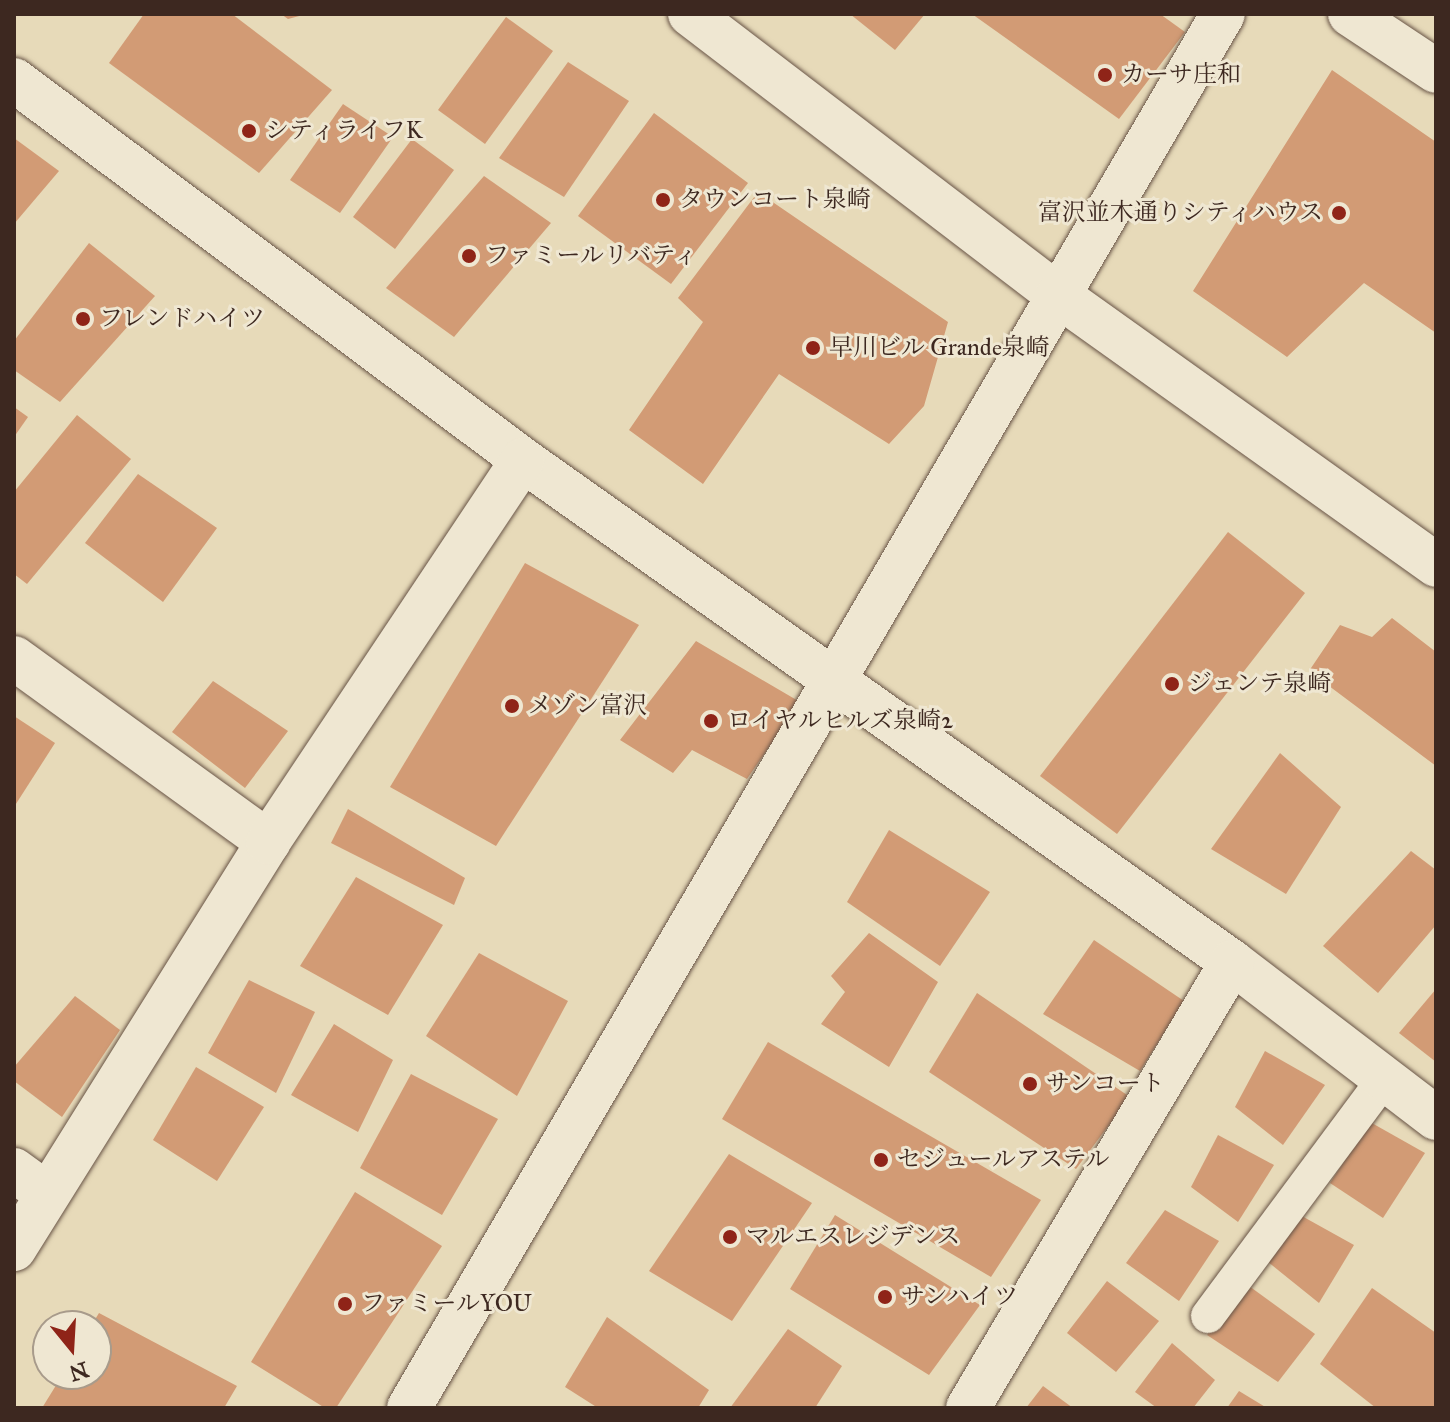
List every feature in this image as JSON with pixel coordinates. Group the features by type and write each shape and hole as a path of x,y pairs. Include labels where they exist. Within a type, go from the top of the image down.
{"street":[{"path":"690,14 1058,295 1436,565"},
{"path":"409,1408 1223,14"},
{"path":"1350,14 1436,71"},
{"path":"14,80 523,460 1232,962 1436,1118"},
{"path":"14,1249 30,1182 268,842 523,460"},
{"path":"14,658 268,842"},
{"path":"968,1408 1232,962"}],"lane":[{"path":"1208,1316 1384,1079"}],"building":[{"name":"シティライフK","path":"144,14 232,14 332,90 259,173 109,63"},
{"path":"281,14 303,14 303,15 288,19"},
{"path":"850,14 925,14 895,50"},
{"name":"カーサ庄和","path":"972,14 1160,14 1185,32 1119,119"},
{"path":"506,17 553,51 485,144 438,110"},
{"path":"568,62 629,101 564,197 499,158"},
{"name":"富沢並木通りシティハウス","path":"1332,70 1436,142 1436,333 1364,283 1287,357 1193,291"},
{"path":"343,104 393,137 340,213 290,180"},
{"name":"タウンコート泉崎","path":"654,113 748,183 671,284 578,216"},
{"path":"14,138 59,171 14,224"},
{"path":"412,139 454,170 395,249 353,217"},
{"name":"ファミールリバティ","path":"484,176 551,223 454,337 386,288"},
{"name":"早川ビル Grande泉崎","path":"758,192 948,322 924,406 889,444 779,374 703,484 629,430 703,322 678,298"},
{"name":"フレンドハイツ","path":"89,243 155,296 60,402 14,370 14,341"},
{"path":"14,407 28,417 14,437"},
{"path":"77,415 131,459 27,584 14,574 14,492"},
{"path":"138,474 217,528 163,602 85,543"},
{"name":"ジェンテ泉崎","path":"1228,532 1305,593 1117,834 1040,776"},
{"name":"メゾン富沢","path":"525,563 639,625 496,846 390,787"},
{"path":"1392,618 1436,652 1436,766 1309,671 1340,625 1372,637"},
{"name":"ロイヤルヒルズ泉崎2","path":"696,641 800,702 747,779 692,750 673,773 620,740"},
{"path":"213,681 288,731 245,788 172,732"},
{"path":"14,716 55,743 14,807"},
{"path":"1280,753 1341,807 1286,894 1211,849"},
{"path":"348,809 465,878 454,905 331,843"},
{"path":"889,830 990,892 940,966 847,902"},
{"path":"1411,851 1436,870 1436,925 1378,993 1323,946"},
{"path":"356,877 443,925 388,1015 300,966"},
{"path":"869,933 938,982 889,1067 821,1024 845,992 831,976"},
{"path":"1094,940 1184,1001 1140,1071 1043,1014"},
{"path":"479,953 568,1001 517,1096 426,1036"},
{"path":"249,980 315,1012 276,1093 208,1053"},
{"path":"1436,989 1436,1062 1399,1033"},
{"name":"サンコート","path":"977,993 1130,1097 1076,1169 929,1072"},
{"path":"75,996 120,1030 62,1117 14,1081 14,1067"},
{"path":"334,1024 393,1060 358,1132 291,1095"},
{"name":"セジュールアステル","path":"768,1042 1041,1200 991,1277 722,1119"},
{"path":"1265,1051 1325,1085 1283,1145 1235,1107"},
{"path":"196,1067 264,1107 217,1181 153,1140"},
{"path":"411,1074 498,1119 442,1215 360,1168"},
{"path":"1370,1122 1425,1153 1383,1218 1330,1183"},
{"path":"1218,1135 1274,1165 1238,1222 1191,1187"},
{"name":"マルエスレジデンス","path":"729,1154 812,1203 732,1321 649,1271"},
{"name":"ファミールYOU","path":"355,1192 442,1246 336,1408 325,1408 251,1362"},
{"path":"1165,1210 1219,1241 1179,1301 1126,1263"},
{"name":"サンハイツ","path":"835,1215 980,1305 929,1375 790,1289"},
{"path":"1300,1215 1354,1245 1319,1303 1268,1262"},
{"path":"1107,1281 1159,1321 1116,1372 1067,1333"},
{"path":"1249,1286 1315,1334 1278,1382 1207,1335"},
{"path":"1372,1288 1436,1333 1436,1408 1376,1408 1320,1364"},
{"path":"607,1317 709,1390 698,1408 598,1408 565,1387"},
{"path":"112,1320 237,1386 224,1408 42,1408 53,1390 112,1390"},
{"path":"788,1329 842,1366 815,1408 730,1408"},
{"path":"1172,1343 1215,1380 1193,1408 1157,1408 1135,1392"},
{"path":"1043,1386 1073,1408 1026,1408"},
{"path":"1239,1391 1267,1408 1227,1408"}],"place":[{"name":"カーサ庄和","path":"1105,75"},
{"name":"シティライフK","path":"249,131"},
{"name":"タウンコート泉崎","path":"663,200"},
{"name":"富沢並木通りシティハウス","path":"1339,213"},
{"name":"ファミールリバティ","path":"469,256"},
{"name":"フレンドハイツ","path":"83,319"},
{"name":"早川ビル Grande泉崎","path":"813,348"},
{"name":"ジェンテ泉崎","path":"1172,684"},
{"name":"メゾン富沢","path":"512,706"},
{"name":"ロイヤルヒルズ泉崎2","path":"711,721"},
{"name":"サンコート","path":"1030,1084"},
{"name":"セジュールアステル","path":"881,1160"},
{"name":"マルエスレジデンス","path":"730,1237"},
{"name":"サンハイツ","path":"885,1297"},
{"name":"ファミールYOU","path":"345,1304"}]}
